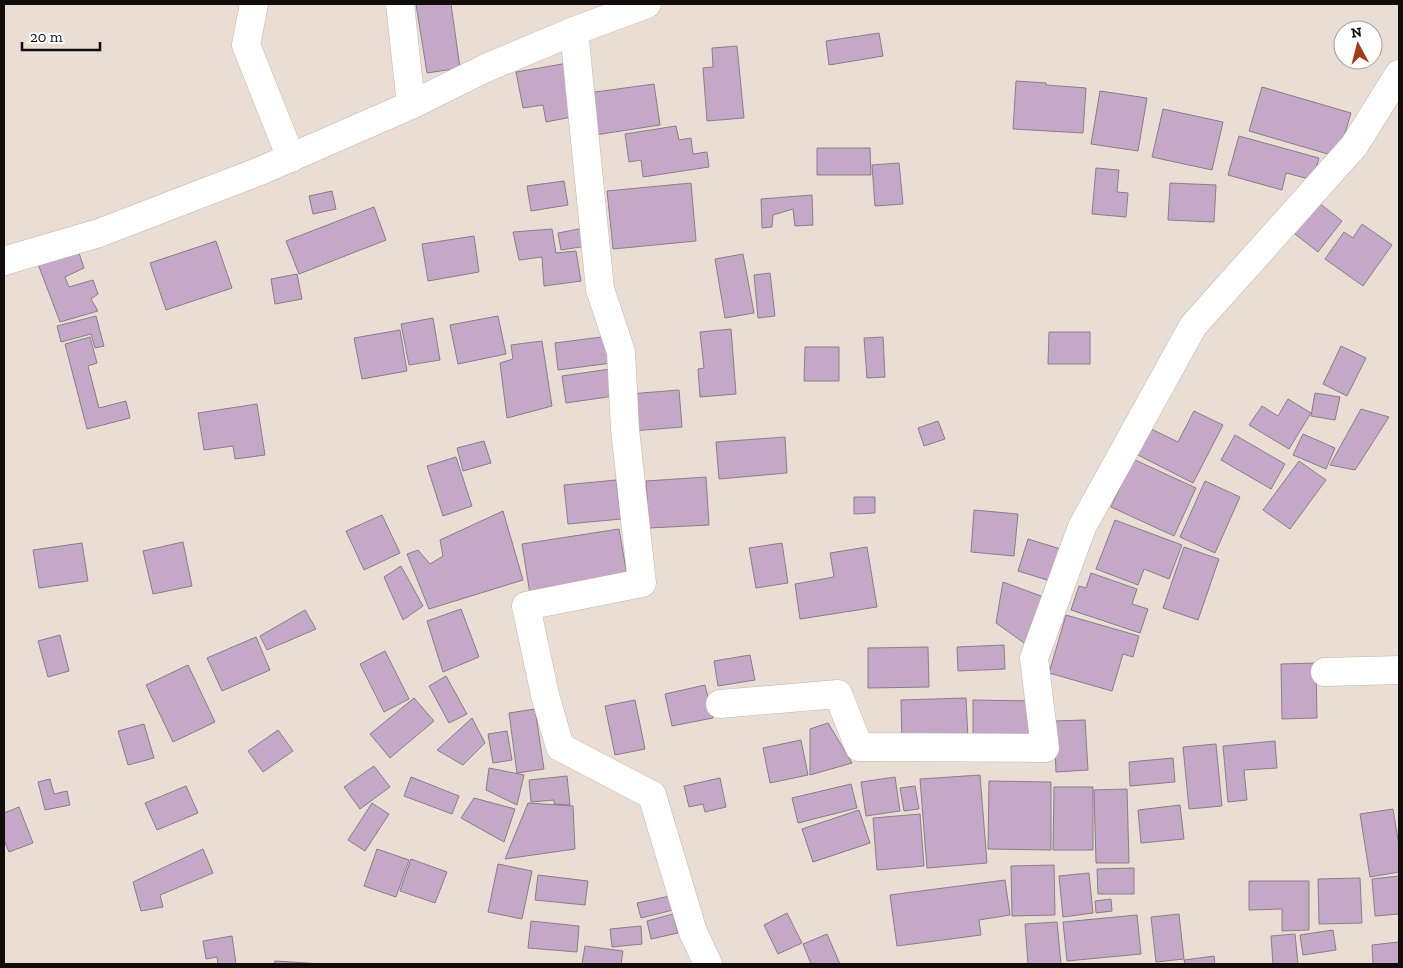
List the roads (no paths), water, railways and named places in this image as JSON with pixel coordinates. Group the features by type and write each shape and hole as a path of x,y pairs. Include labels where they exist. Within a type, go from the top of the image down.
{"street":[{"path":"254,4 246,45 290,158"},
{"path":"400,4 411,104"},
{"path":"4,260 99,233 260,172 486,68 574,31 647,4"},
{"path":"574,31 600,289 621,352 625,429 642,583 526,606 545,695 560,747 652,794 693,932 708,964"},
{"path":"720,704 838,694 859,747 1045,748 1034,658 1082,527 1193,326 1354,146 1399,74"},
{"path":"1325,672 1399,670"}]}
